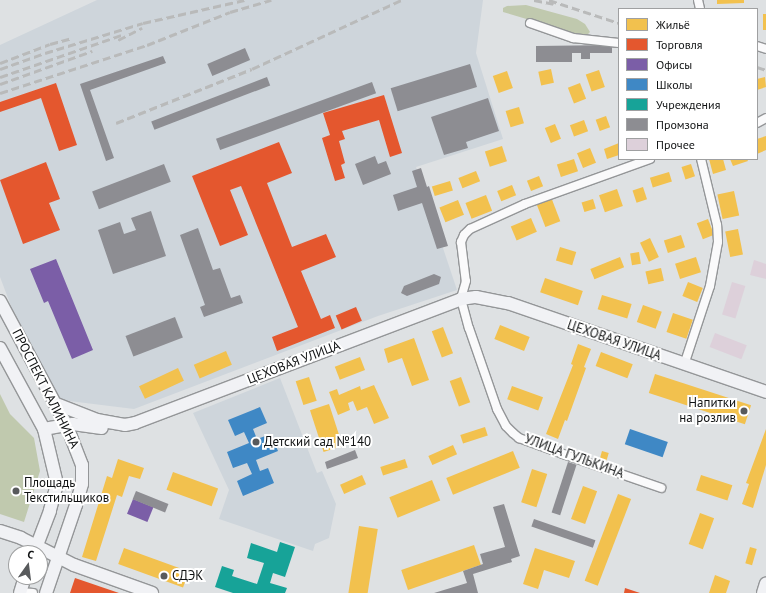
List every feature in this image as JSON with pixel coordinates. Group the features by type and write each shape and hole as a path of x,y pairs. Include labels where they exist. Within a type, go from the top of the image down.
{"main road":[{"name":"ЦЕХОВАЯ УЛИЦА","path":"44,429 66,424 106,428 136,423 462,299 476,297 508,303 684,365 766,392"},
{"name":"ПРОСПЕКТ КАЛИНИНА","path":"0,301 66,424 82,466 82,484 65,540 46,593"},
{"name":"ПРОСПЕКТ КАЛИНИНА","path":"0,348 44,429 57,484 50,511 37,545"},
{"name":"ЦЕХОВАЯ УЛИЦА","path":"54,403 97,420 125,425"},
{"path":"34,410 54,403"},
{"path":"0,531 21,538 29,545"},
{"path":"48,555 152,593"},
{"path":"763,593 766,583"}],"street":[{"path":"530,23 573,38 618,43"},
{"path":"462,299 466,281 461,242 464,235 470,229 525,204 647,160"},
{"path":"684,365 710,286 718,242 717,225 701,160"},
{"name":"УЛИЦА ГУЛЬКИНА","path":"462,299 469,328 497,410 506,426 519,438 661,488"},
{"path":"20,592 33,593"}],"shaded area":[{"path":"97,0 483,0 476,53 503,139 416,167 457,290 378,316 134,409 53,399 22,335 0,277 0,45"},
{"name":"Детский сад №140","path":"280,378 317,473 322,471 336,504 329,538 315,544 313,551 219,519 229,490 193,413"}],"green space":[{"path":"526,5 577,19 585,24 590,32 587,35 562,31 503,12 503,8 507,6"},
{"name":"Площадь Текстильщиков","path":"0,394 10,414 34,438 40,471 24,522 0,514"}],"building: Жильё":[{"path":"717,0 744,0 744,3 717,4"},
{"path":"763,14 766,14 766,30 763,30"},
{"path":"551,69 554,83 541,85 538,72"},
{"path":"599,70 605,87 592,92 586,75"},
{"path":"507,71 513,88 499,93 493,76"},
{"path":"765,77 766,87 758,90 758,79"},
{"path":"580,83 586,99 574,104 568,88"},
{"path":"519,107 524,123 511,127 506,111"},
{"path":"606,116 610,127 600,131 596,120"},
{"path":"584,120 588,131 574,136 570,125"},
{"path":"555,124 561,139 551,143 545,128"},
{"path":"766,136 766,150 758,154 758,139"},
{"path":"618,143 618,155 607,159 604,149"},
{"path":"502,146 507,161 490,167 485,152"},
{"path":"590,148 596,163 583,168 577,153"},
{"path":"574,159 578,171 561,177 557,165"},
{"path":"709,160 723,160 726,170 713,174"},
{"path":"730,160 748,161 733,166"},
{"path":"691,164 695,176 686,179 681,167"},
{"path":"476,171 480,181 463,188 458,178"},
{"path":"669,172 672,182 653,187 650,178"},
{"path":"539,176 543,186 531,191 527,181"},
{"path":"450,181 453,191 435,196 432,187"},
{"path":"512,185 516,195 501,201 497,191"},
{"path":"643,187 647,199 637,203 633,190"},
{"path":"617,189 623,206 605,212 599,195"},
{"path":"734,191 739,215 723,219 717,195"},
{"path":"486,195 492,211 472,219 465,203"},
{"path":"551,197 560,221 545,227 536,203"},
{"path":"593,199 596,209 584,212 582,203"},
{"path":"458,200 464,215 445,222 439,207"},
{"path":"531,218 537,232 517,240 511,227"},
{"path":"708,219 714,235 703,239 697,223"},
{"path":"738,229 743,255 730,257 725,231"},
{"path":"681,235 685,247 668,253 664,241"},
{"path":"650,238 659,257 649,262 640,243"},
{"path":"560,247 576,252 572,265 556,260"},
{"path":"639,252 641,264 632,265 630,253"},
{"path":"620,257 624,267 594,279 590,269"},
{"path":"696,257 701,272 680,279 675,264"},
{"path":"661,268 664,281 648,284 645,272"},
{"path":"545,278 583,291 578,305 540,292"},
{"path":"688,282 703,288 697,302 682,296"},
{"path":"602,295 632,304 627,318 598,309"},
{"path":"643,305 662,312 656,329 637,322"},
{"path":"673,313 693,320 686,339 666,332"},
{"path":"500,325 530,337 524,351 494,339"},
{"path":"443,327 453,353 442,357 432,331"},
{"path":"414,338 429,380 412,386 402,358 388,363 384,349"},
{"path":"578,344 591,349 584,367 586,368 567,421 565,420 558,439 546,434 573,365 571,364"},
{"path":"226,351 232,365 200,378 194,365"},
{"path":"601,352 633,364 627,378 596,366"},
{"path":"360,357 365,370 340,380 335,367"},
{"path":"178,368 184,381 145,399 139,386"},
{"path":"655,374 751,405 745,424 649,393"},
{"path":"309,377 317,401 303,405 296,381"},
{"path":"461,377 470,402 459,406 450,381"},
{"path":"374,385 389,418 374,424 367,407 357,411 353,401 348,403 350,410 338,415 329,392 337,389 339,395 360,386 361,390"},
{"path":"512,386 543,397 538,410 507,399"},
{"path":"329,404 343,446 324,452 310,410"},
{"path":"485,427 488,436 463,444 460,435"},
{"path":"766,429 766,465 753,508 742,504 749,484 746,483"},
{"path":"453,445 457,454 432,465 428,456"},
{"path":"513,451 520,468 453,495 446,478"},
{"path":"602,451 609,453 607,461 600,459"},
{"path":"118,459 144,468 140,479 129,476 122,497 117,495 96,561 82,557 107,476 112,478"},
{"path":"405,459 408,468 383,476 380,467"},
{"path":"532,469 547,474 536,507 521,502"},
{"path":"173,472 218,488 212,506 167,490"},
{"path":"362,475 366,484 344,494 340,485"},
{"path":"701,475 732,485 727,500 696,490"},
{"path":"432,480 440,500 398,518 389,497"},
{"path":"583,486 597,491 585,524 571,519"},
{"path":"618,494 631,499 598,586 585,581"},
{"path":"700,513 714,518 703,549 689,544"},
{"path":"359,526 378,529 368,593 348,593"},
{"path":"474,545 481,565 408,590 401,570"},
{"path":"750,547 757,549 752,565 745,563"},
{"path":"124,548 189,572 183,588 118,564"},
{"path":"535,548 575,561 569,578 544,570 538,589 523,584"},
{"path":"715,575 730,581 726,593 709,593"}],"building: Торговля":[{"path":"56,83 77,145 59,151 41,98 0,112 0,102"},
{"path":"384,95 402,153 390,157 379,120 342,131 345,139 339,141 345,163 341,165 345,178 335,181 322,138 330,135 323,113"},
{"path":"279,142 292,173 267,183 292,247 326,234 336,257 301,271 321,319 330,315 335,328 277,351 272,337 298,327 241,186 230,190 248,235 220,246 192,176"},
{"path":"46,162 60,199 49,203 60,230 23,244 0,180"},
{"path":"356,307 362,321 342,329 336,316"},
{"path":"75,578 119,593 70,593"},
{"path":"625,588 640,593 624,593"}],"building: Офисы":[{"path":"56,259 93,350 72,359 48,301 44,303 30,269"},
{"path":"133,499 153,507 147,522 127,514"}],"building: Школы":[{"path":"260,407 267,423 253,429 257,439 271,434 278,451 256,460 260,471 268,468 274,483 243,496 237,481 252,474 247,463 233,468 227,452 249,443 244,432 235,436 228,420"},
{"path":"630,429 668,442 663,457 625,444"}],"building: Учреждения":[{"path":"280,542 295,547 285,577 273,573 270,583 287,588 285,593 233,593 215,587 222,566 234,570 232,576 257,584 264,563 247,558 251,543 277,552"}],"building: Промзона":[{"path":"612,45 612,53 590,53 590,59 581,59 581,53 572,53 572,62 536,62 536,46"},
{"path":"245,48 250,60 212,76 207,64"},
{"path":"163,56 166,63 90,90 114,158 106,161 80,84"},
{"path":"470,64 477,87 398,111 391,88"},
{"path":"267,77 270,85 154,130 151,121"},
{"path":"372,82 376,93 220,150 216,139"},
{"path":"488,98 499,131 466,142 468,148 444,155 431,117"},
{"path":"375,156 378,164 386,161 391,174 363,185 355,164"},
{"path":"164,164 171,182 99,209 92,192"},
{"path":"421,168 427,187 429,186 448,246 437,249 422,203 398,211 393,195 417,187 412,171"},
{"path":"151,211 166,256 113,274 98,230 120,222 124,234 136,230 131,218"},
{"path":"198,228 213,270 220,268 231,298 240,295 243,303 204,317 200,307 205,305 180,235"},
{"path":"434,274 441,277 439,284 407,296 401,293 404,286"},
{"path":"175,317 183,338 133,357 126,336"},
{"path":"355,450 358,458 327,469 325,462"},
{"path":"568,462 577,465 560,515 552,512"},
{"path":"136,491 168,504 165,512 133,499"},
{"path":"504,504 520,556 511,559 512,562 473,574 478,593 434,593 467,583 463,571 483,564 480,554 505,547 493,507"},
{"path":"534,519 595,540 593,548 531,527"}],"building: Прочее":[{"path":"754,260 766,264 766,279 750,275"},
{"path":"732,282 745,286 735,319 722,315"},
{"path":"715,333 747,345 741,359 710,347"}],"railway":[{"path":"0,69 45,53 143,23 244,0"},
{"path":"0,93 147,45 230,12 271,0"},
{"path":"116,123 252,69 401,0"},
{"path":"534,0 554,4"},
{"path":"549,0 618,23"},
{"path":"118,40 142,28"},
{"path":"0,77 121,35"},
{"path":"0,63 50,44 72,38"},
{"path":"0,84 92,51"},
{"path":"758,67 766,70"}],"place":[{"name":"Напитки на розлив","path":"744,411"},
{"name":"Детский сад №140","path":"256,442"},
{"name":"Площадь Текстильщиков","path":"16,491"},
{"name":"СДЭК","path":"164,576"}]}
